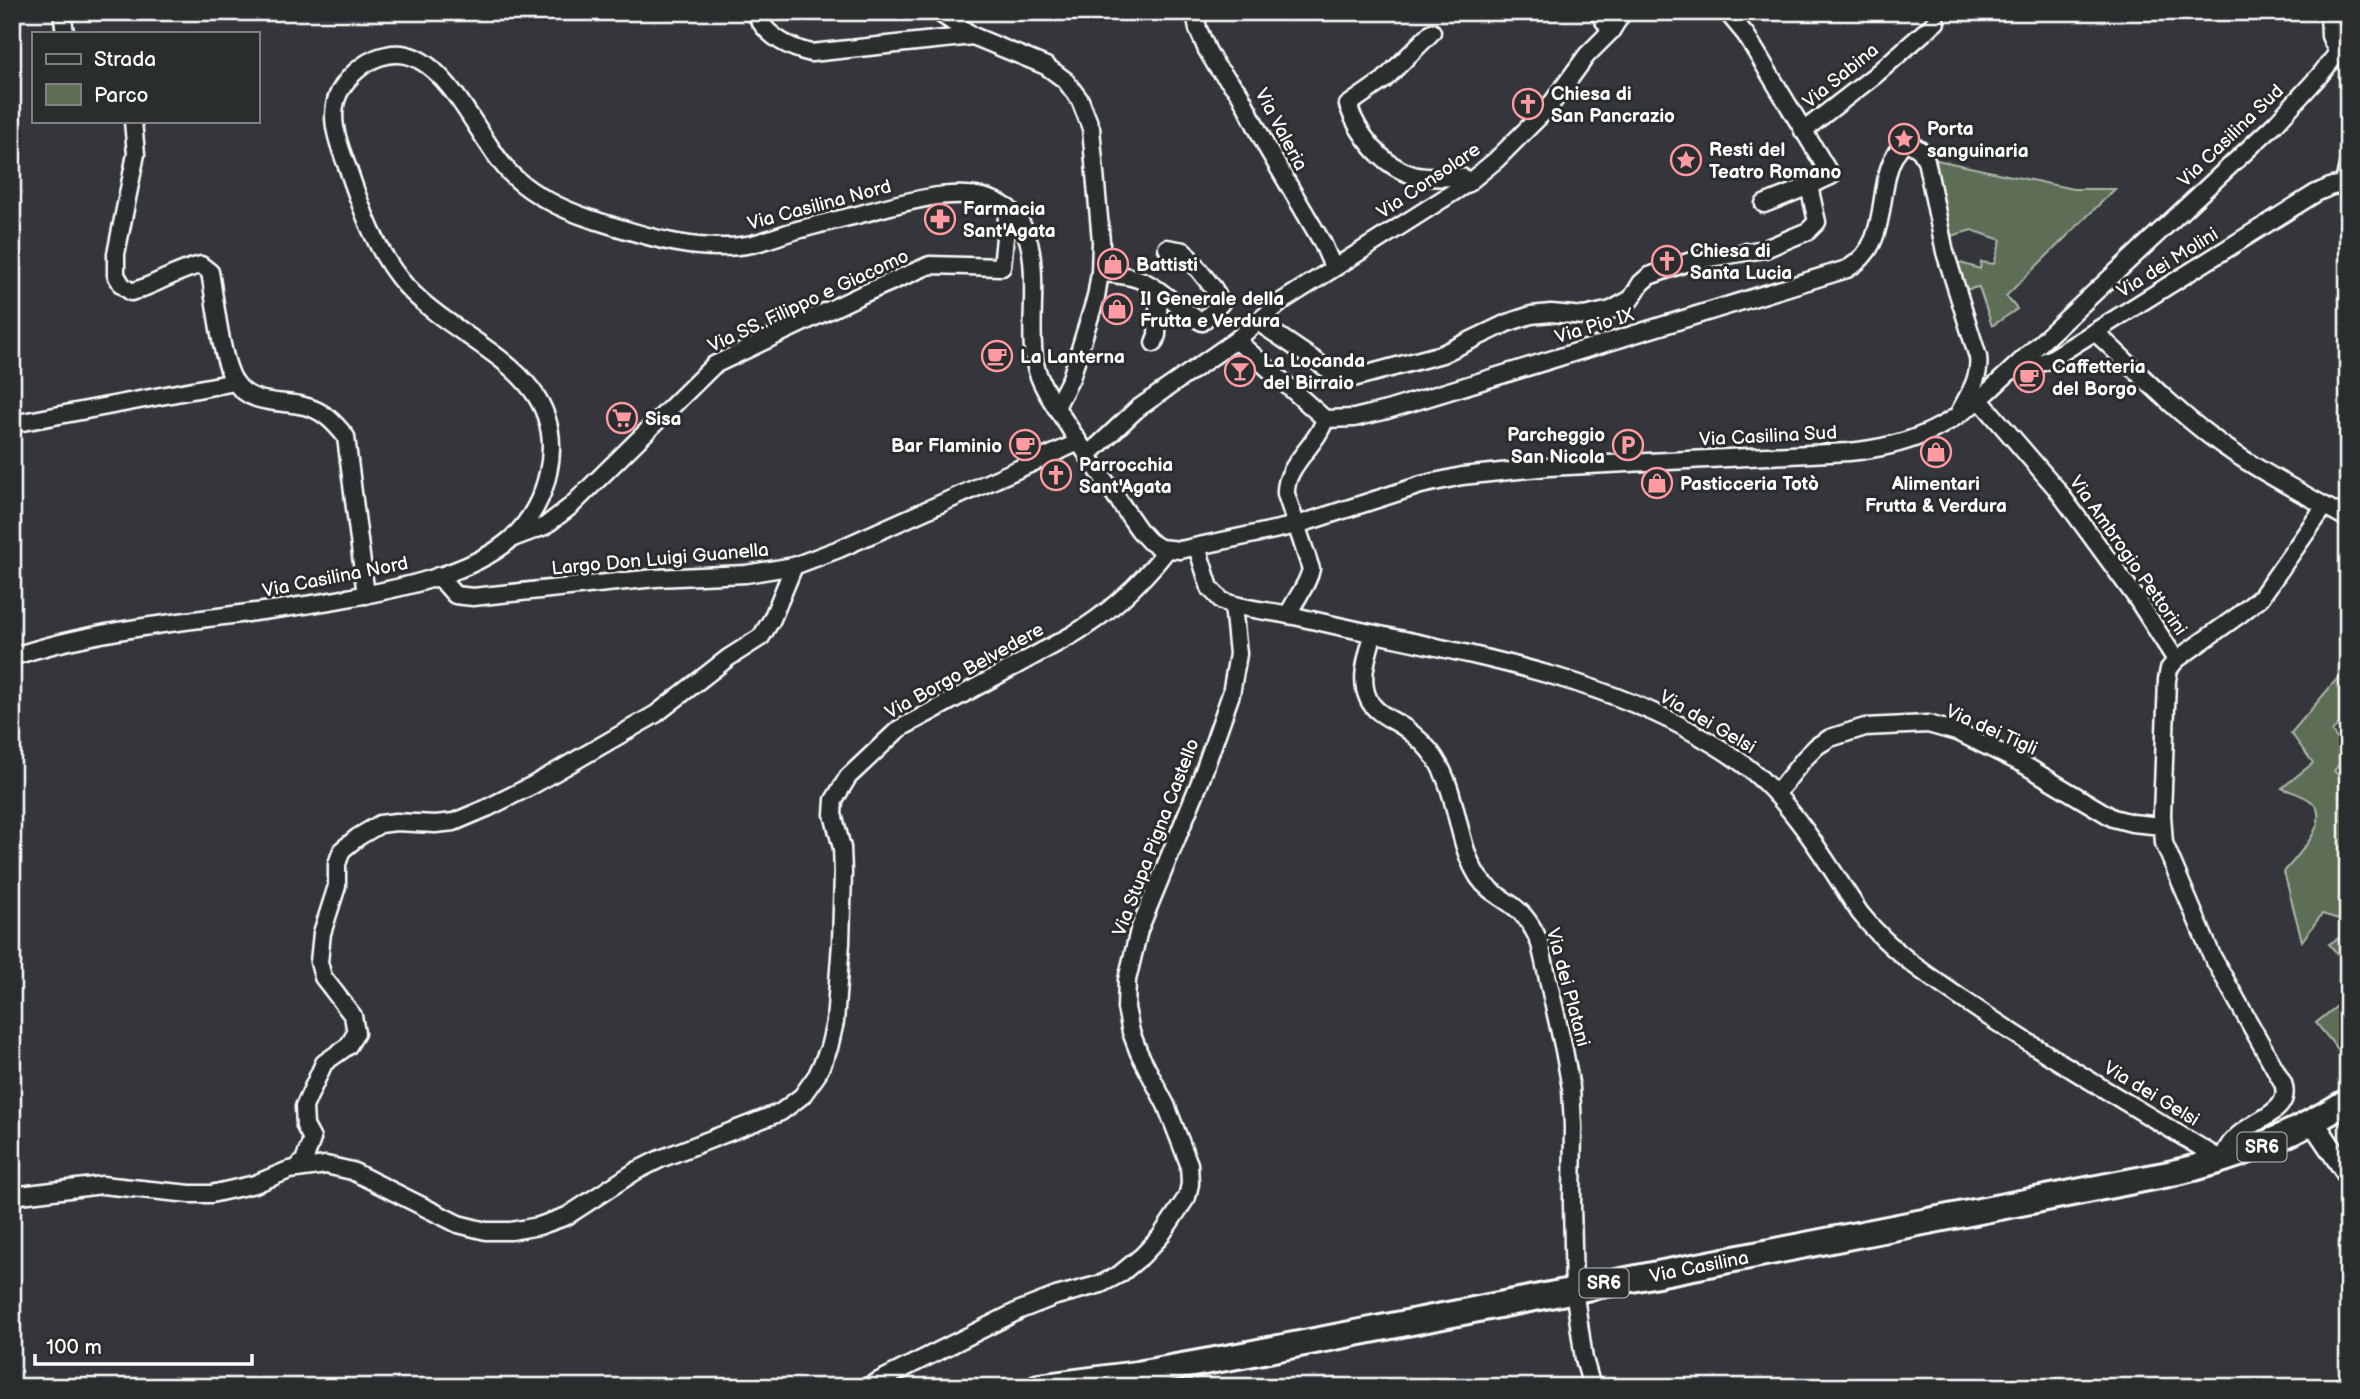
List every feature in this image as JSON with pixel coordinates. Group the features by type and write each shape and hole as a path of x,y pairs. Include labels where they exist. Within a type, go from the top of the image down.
{"main road":[{"name":"Via Casilina","path":"1038,1387 1200,1363 2144,1179 2223,1161 2270,1143 2348,1101"}],"street":[{"path":"62,12 65,32"},
{"path":"755,12 773,36 790,48 811,53 973,36"},
{"path":"938,12 973,36 1046,66 1065,80 1080,100 1091,128 1101,241 1100,273 1096,297 1071,378 1056,407"},
{"name":"Via Valeria","path":"1195,12 1198,29 1207,50 1217,67 1240,94 1267,148 1322,242 1333,267"},
{"path":"1598,12 1611,31"},
{"name":"Via Consolare","path":"1236,340 1284,300 1468,183 1549,107 1587,55 1611,31 1623,12"},
{"path":"1727,12 1746,35 1831,176 1763,204"},
{"path":"2329,12 2330,36 2343,46"},
{"name":"Via Sabina","path":"1803,131 1874,76 1936,22"},
{"path":"1432,32 1384,80 1348,105 1353,120 1362,132 1380,155 1394,166 1412,175 1462,177 1468,183"},
{"name":"Via Casilina Sud","path":"1167,550 1197,547 1297,525 1421,485 1462,477 1534,468 1863,451 1913,440 1934,431 1980,400 2276,123 2343,46"},
{"name":"Via Casilina Nord","path":"12,657 41,647 147,627 303,606 397,589 438,576 480,558 511,539 531,514 543,493 550,467 552,437 543,404 528,383 424,304 388,262 362,208 335,135 334,105 341,87 360,68 378,56 403,52 430,66 453,91 490,149 515,177 552,203 583,216 670,242 709,246 750,245 893,205 950,195 980,196 1008,208"},
{"path":"133,122 136,154 116,254 116,275 122,285 131,292 201,265 210,272 226,361 235,382 254,397 305,406 322,413 333,421 346,437 366,595"},
{"name":"Via Pio IX","path":"1325,419 1353,418 1387,410 1847,269 1864,257 1872,245 1891,164 1906,141 1920,150 1926,160 1945,252 1979,357 1976,379 1956,418"},
{"name":"Via dei Molini","path":"2011,371 2039,365 2316,193 2327,187 2346,184 2348,165"},
{"path":"1258,322 1335,374 1346,378 1358,377 1442,354 1524,317 1551,313 1584,316 1611,310 1631,299 1643,280 1654,273 1697,260 1755,251 1808,231 1815,226 1817,218 1809,186"},
{"path":"1008,208 1018,217 1028,235 1034,299 1033,340 1038,377 1144,536 1154,545 1167,550"},
{"name":"Via SS. Filippo e Giacomo","path":"511,539 545,526 571,506 714,365 930,265 1002,267 1008,208"},
{"path":"1100,273 1137,279 1159,291 1185,313 1202,322 1221,303 1214,289 1184,251 1167,248"},
{"path":"1154,343 1157,335 1159,291"},
{"path":"2095,332 2179,411 2211,437 2247,461 2348,519"},
{"path":"1236,340 1325,419 1321,430 1286,483 1286,494 1311,569 1309,578 1288,615"},
{"name":"Largo Don Luigi Guanella","path":"438,576 455,595 473,597 655,578 746,574 794,566 1084,449 1236,340"},
{"path":"12,424 235,382"},
{"name":"Via Ambrogio Pettorini","path":"1980,400 2056,488 2135,596 2176,660 2169,669 2167,680 2162,826 2164,843 2212,956 2285,1088 2285,1099 2280,1108 2237,1134 2228,1146 2223,1161"},
{"path":"2176,660 2261,597 2325,506"},
{"path":"1197,547 1213,593 1222,601 1233,605"},
{"name":"Via Borgo Belvedere","path":"12,1196 102,1185 211,1194 255,1184 297,1168 326,1165 339,1167 458,1224 486,1231 519,1230 567,1216 636,1171 660,1159 775,1115 806,1091 820,1070 835,1023 844,872 842,848 832,805 841,787 879,745 899,729 1097,620 1140,582 1167,550"},
{"path":"297,1168 304,1161 312,1139 305,1126 304,1107 324,1063 348,1046 356,1033 353,1016 323,977 319,962 322,933 337,886 337,864 342,850 380,824 396,821 435,824 454,822 487,808 533,785 656,714 761,636 772,619 794,566"},
{"name":"Via dei Gelsi","path":"1233,605 1454,652 1553,677 1616,696 1670,720 1711,743 1747,766 1776,793 1860,913 1889,945 1996,1021 2223,1161"},
{"name":"Via Stupa Pigna Castello","path":"867,1387 1020,1310 1056,1296 1101,1284 1120,1274 1160,1237 1187,1197 1190,1184 1189,1164 1166,1105 1142,1060 1131,1032 1126,1008 1127,981 1139,930 1202,775 1231,694 1238,654 1233,605"},
{"name":"Via dei Platani","path":"1373,635 1364,680 1369,700 1376,710 1412,733 1433,754 1446,778 1475,872 1486,887 1523,915 1534,929 1540,944 1571,1088 1574,1289 1584,1359 1592,1387"},
{"name":"Via dei Tigli","path":"1776,793 1804,758 1830,737 1865,727 1928,724 1960,733 2021,763 2113,818 2162,826"},
{"path":"2313,1122 2348,1174"}],"green space":[{"path":"1932,159 2073,189 2115,189 2006,296 2017,309 1992,326 1979,287 1963,290 1954,261 1980,269 1981,262 1994,264 2001,240 1972,230 1948,237"},
{"path":"2348,666 2348,713 2332,732 2348,753 2334,771 2348,785 2348,967 2329,944 2344,935 2342,920 2322,914 2302,941 2284,872 2311,838 2318,819 2317,810 2309,800 2282,788 2313,763 2291,733"},
{"path":"2348,997 2348,1042 2339,1051 2316,1023"}],"place":[{"name":"Chiesa di San Pancrazio","path":"1528,104"},
{"name":"Porta sanguinaria","path":"1904,139"},
{"name":"Resti del Teatro Romano","path":"1686,160"},
{"name":"Farmacia Sant'Agata","path":"940,219"},
{"name":"Chiesa di Santa Lucia","path":"1667,261"},
{"name":"Battisti","path":"1113,264"},
{"name":"Il Generale della Frutta e Verdura","path":"1117,309"},
{"name":"La Lanterna","path":"997,356"},
{"name":"La Locanda del Birraio","path":"1240,371"},
{"name":"Caffetteria del Borgo","path":"2029,377"},
{"name":"Sisa","path":"622,418"},
{"name":"Bar Flaminio","path":"1025,445"},
{"name":"Parcheggio San Nicola","path":"1628,445"},
{"name":"Alimentari Frutta & Verdura","path":"1936,452"},
{"name":"Parrocchia Sant'Agata","path":"1056,475"},
{"name":"Pasticceria Totò","path":"1657,483"}]}
